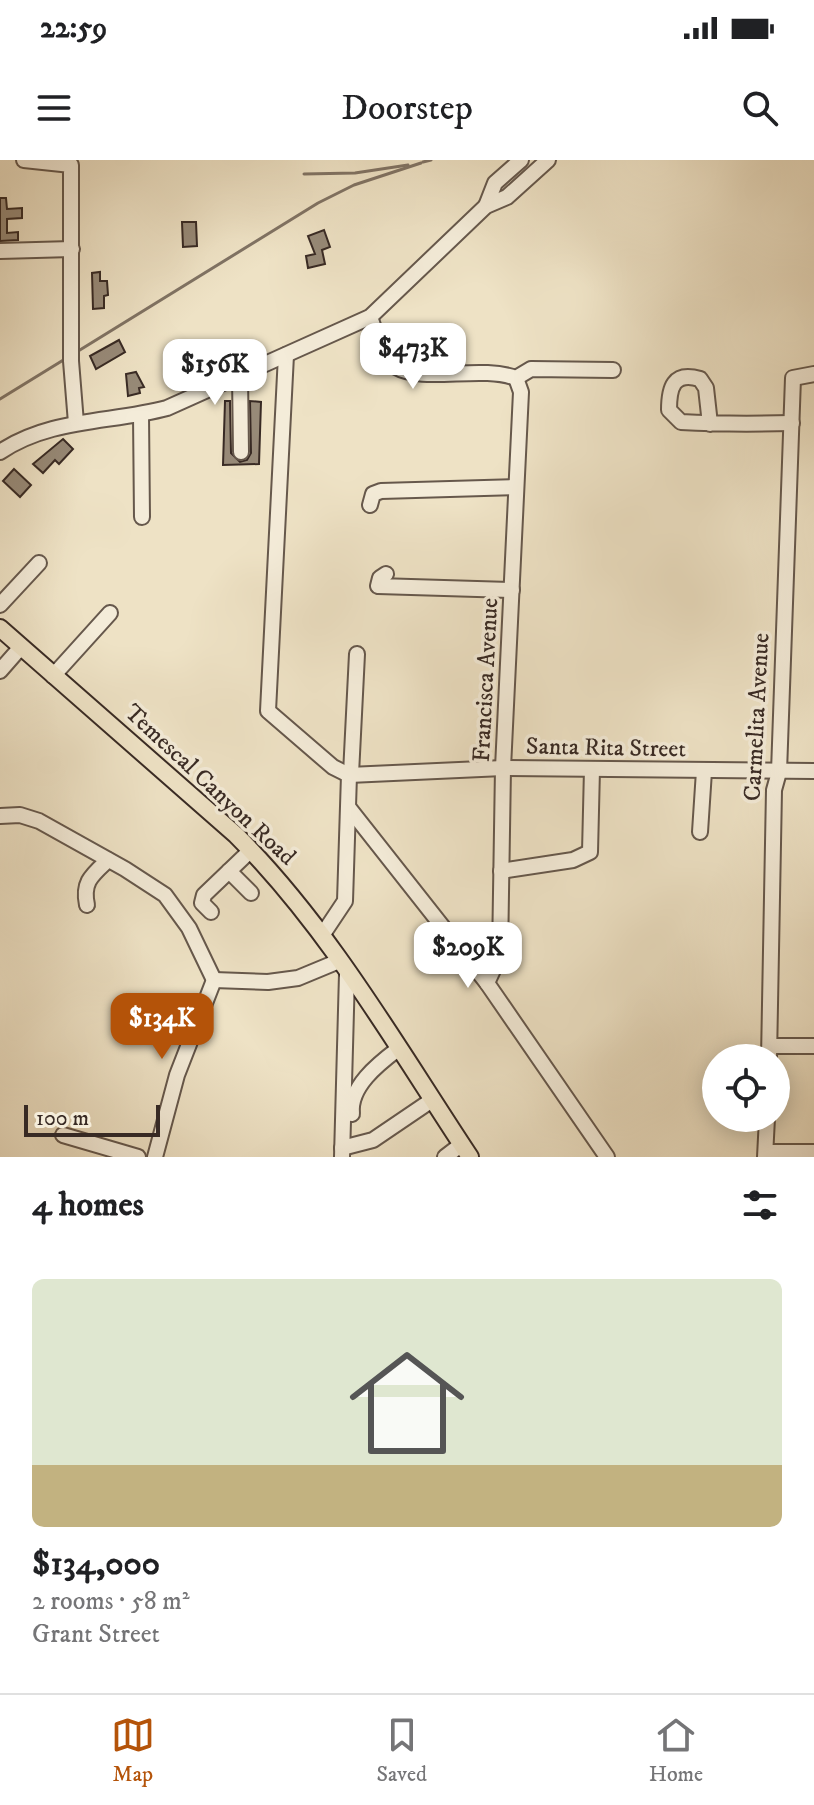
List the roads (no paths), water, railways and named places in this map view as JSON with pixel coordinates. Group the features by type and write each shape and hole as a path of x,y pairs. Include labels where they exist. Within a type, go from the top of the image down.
{"main road":[{"name":"Temescal Canyon Road","path":"0,628 251,850 323,934 466,1150"}],"street":[{"path":"24,160 71,165 71,354 76,423"},
{"path":"486,206 495,183 521,160"},
{"path":"0,452 42,432 76,423 141,415 167,408 370,317 486,206 507,197 548,160"},
{"path":"0,251 72,249"},
{"path":"370,317 387,358 396,367 417,372 499,372 516,378 531,369 613,370"},
{"path":"286,355 268,711 333,767 350,774"},
{"name":"Carmelita Avenue","path":"770,1044 774,790 779,772 793,378 814,374"},
{"path":"240,376 243,390 241,452"},
{"name":"Francisca Avenue","path":"487,983 500,955 503,768 521,392 516,378"},
{"path":"141,415 142,517"},
{"path":"710,424 792,423"},
{"path":"370,505 373,494 381,491 516,487"},
{"path":"0,605 39,563"},
{"path":"386,574 380,578 378,586 512,590"},
{"path":"53,676 110,613"},
{"path":"0,671 21,647"},
{"path":"323,934 345,901 357,654"},
{"name":"Santa Rita Street","path":"350,774 503,768 814,771"},
{"path":"501,871 573,860 590,852 592,769"},
{"path":"700,832 704,771"},
{"path":"349,808 487,983 607,1157"},
{"path":"0,816 20,815 39,821 165,895 189,928 214,980 177,1075 155,1157"},
{"path":"211,912 202,903 204,895 251,850"},
{"path":"87,905 86,881 108,860"},
{"path":"229,871 251,893"},
{"path":"214,980 268,982 343,967 342,1147"},
{"path":"790,1049 814,1046"},
{"path":"342,1147 353,1122 351,1109 361,1084 398,1049"},
{"path":"342,1147 373,1140 432,1100"},
{"path":"767,1132 766,1154 814,1152"},
{"path":"63,1135 138,1157"},
{"path":"445,1157 466,1150"}],"waterway":[{"path":"423,162 431,160"},
{"path":"75,353 318,203 354,185 421,163"},
{"path":"304,174 355,173 408,165"},
{"path":"0,399 65,359"}]}
